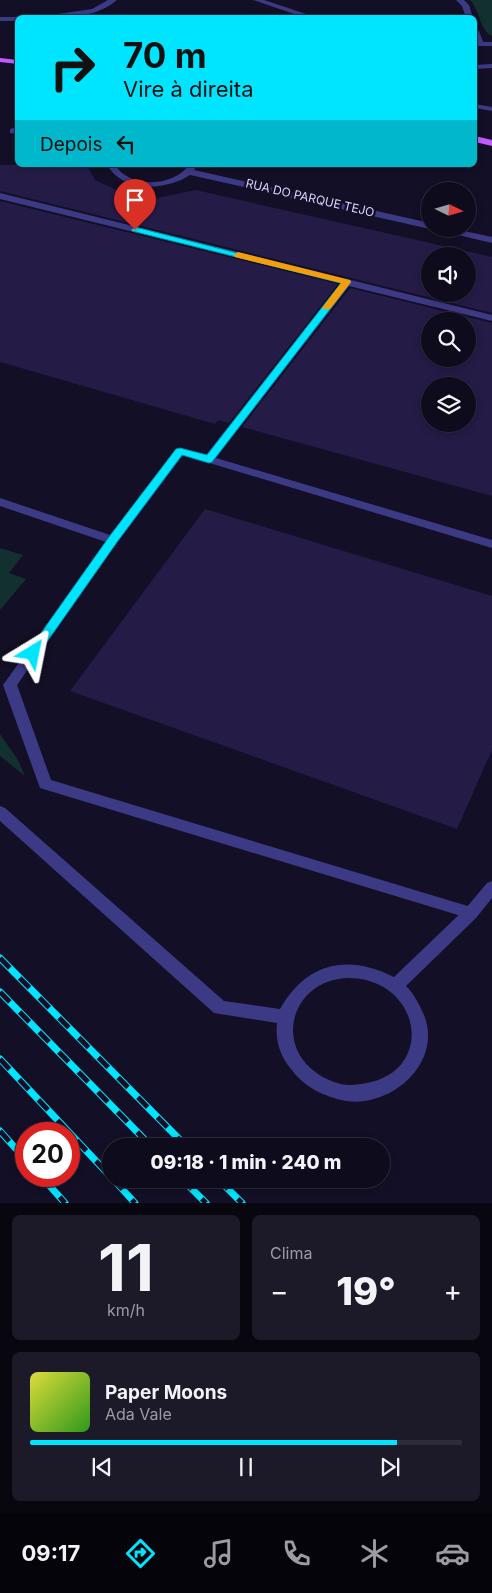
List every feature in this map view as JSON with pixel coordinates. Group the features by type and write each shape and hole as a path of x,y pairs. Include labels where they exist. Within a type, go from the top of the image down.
{"main road":[{"path":"0,60 15,62"},
{"path":"477,139 492,142"}],"street":[{"path":"60,15 94,11 113,0"},
{"path":"257,0 305,15"},
{"path":"460,0 465,5 469,15"},
{"path":"0,19 15,19"},
{"path":"478,44 492,44"},
{"path":"477,67 492,66"},
{"path":"477,106 492,109"},
{"path":"113,167 114,172 120,177 143,184 170,182 191,169"},
{"name":"RUA DO PARQUE TEJO","path":"191,169 208,175 421,224"},
{"path":"0,196 492,318"},
{"path":"476,236 492,240"},
{"path":"209,459 347,282"},
{"path":"471,913 45,784 10,685 113,540 180,451 492,544"},
{"path":"0,502 113,540"},
{"path":"0,812 220,1008 285,1017"},
{"path":"395,986 471,913 492,888"},
{"path":"352,971 375,975 395,986 410,1001 418,1020 420,1040 415,1059 403,1076 386,1088 364,1094 342,1094 321,1086 302,1073 290,1056 284,1036 285,1017 294,998 309,982 330,973 352,971"}],"green space":[{"path":"470,0 492,0 492,36 484,29"},
{"path":"0,548 23,555 9,573 26,579 0,610"},
{"path":"0,734 18,760 25,776 0,756"}],"building":[{"path":"0,165 15,165 15,167 88,167 95,180 125,194 157,198 196,190 448,247 421,247 421,295 0,191"},
{"path":"0,201 338,284 229,423 218,420 215,424 0,362"},
{"path":"476,253 492,257 492,313 448,302 476,302"},
{"path":"350,288 447,312 421,312 421,367 476,367 476,319 492,323 492,496 242,427"},
{"path":"205,509 492,596 492,750 457,829 70,691"}],"railway":[{"path":"0,958 178,1138"},
{"path":"0,992 143,1138"},
{"path":"0,1059 102,1167"},
{"path":"0,1131 15,1148"},
{"path":"51,1187 65,1203"},
{"path":"121,1188 135,1203"},
{"path":"191,1188 206,1203"},
{"path":"227,1188 242,1203"}],"slow traffic":[{"path":"238,255 347,282 327,308"}],"route":[{"path":"33,653 113,540 180,451 209,459 347,282 135,230"}]}
